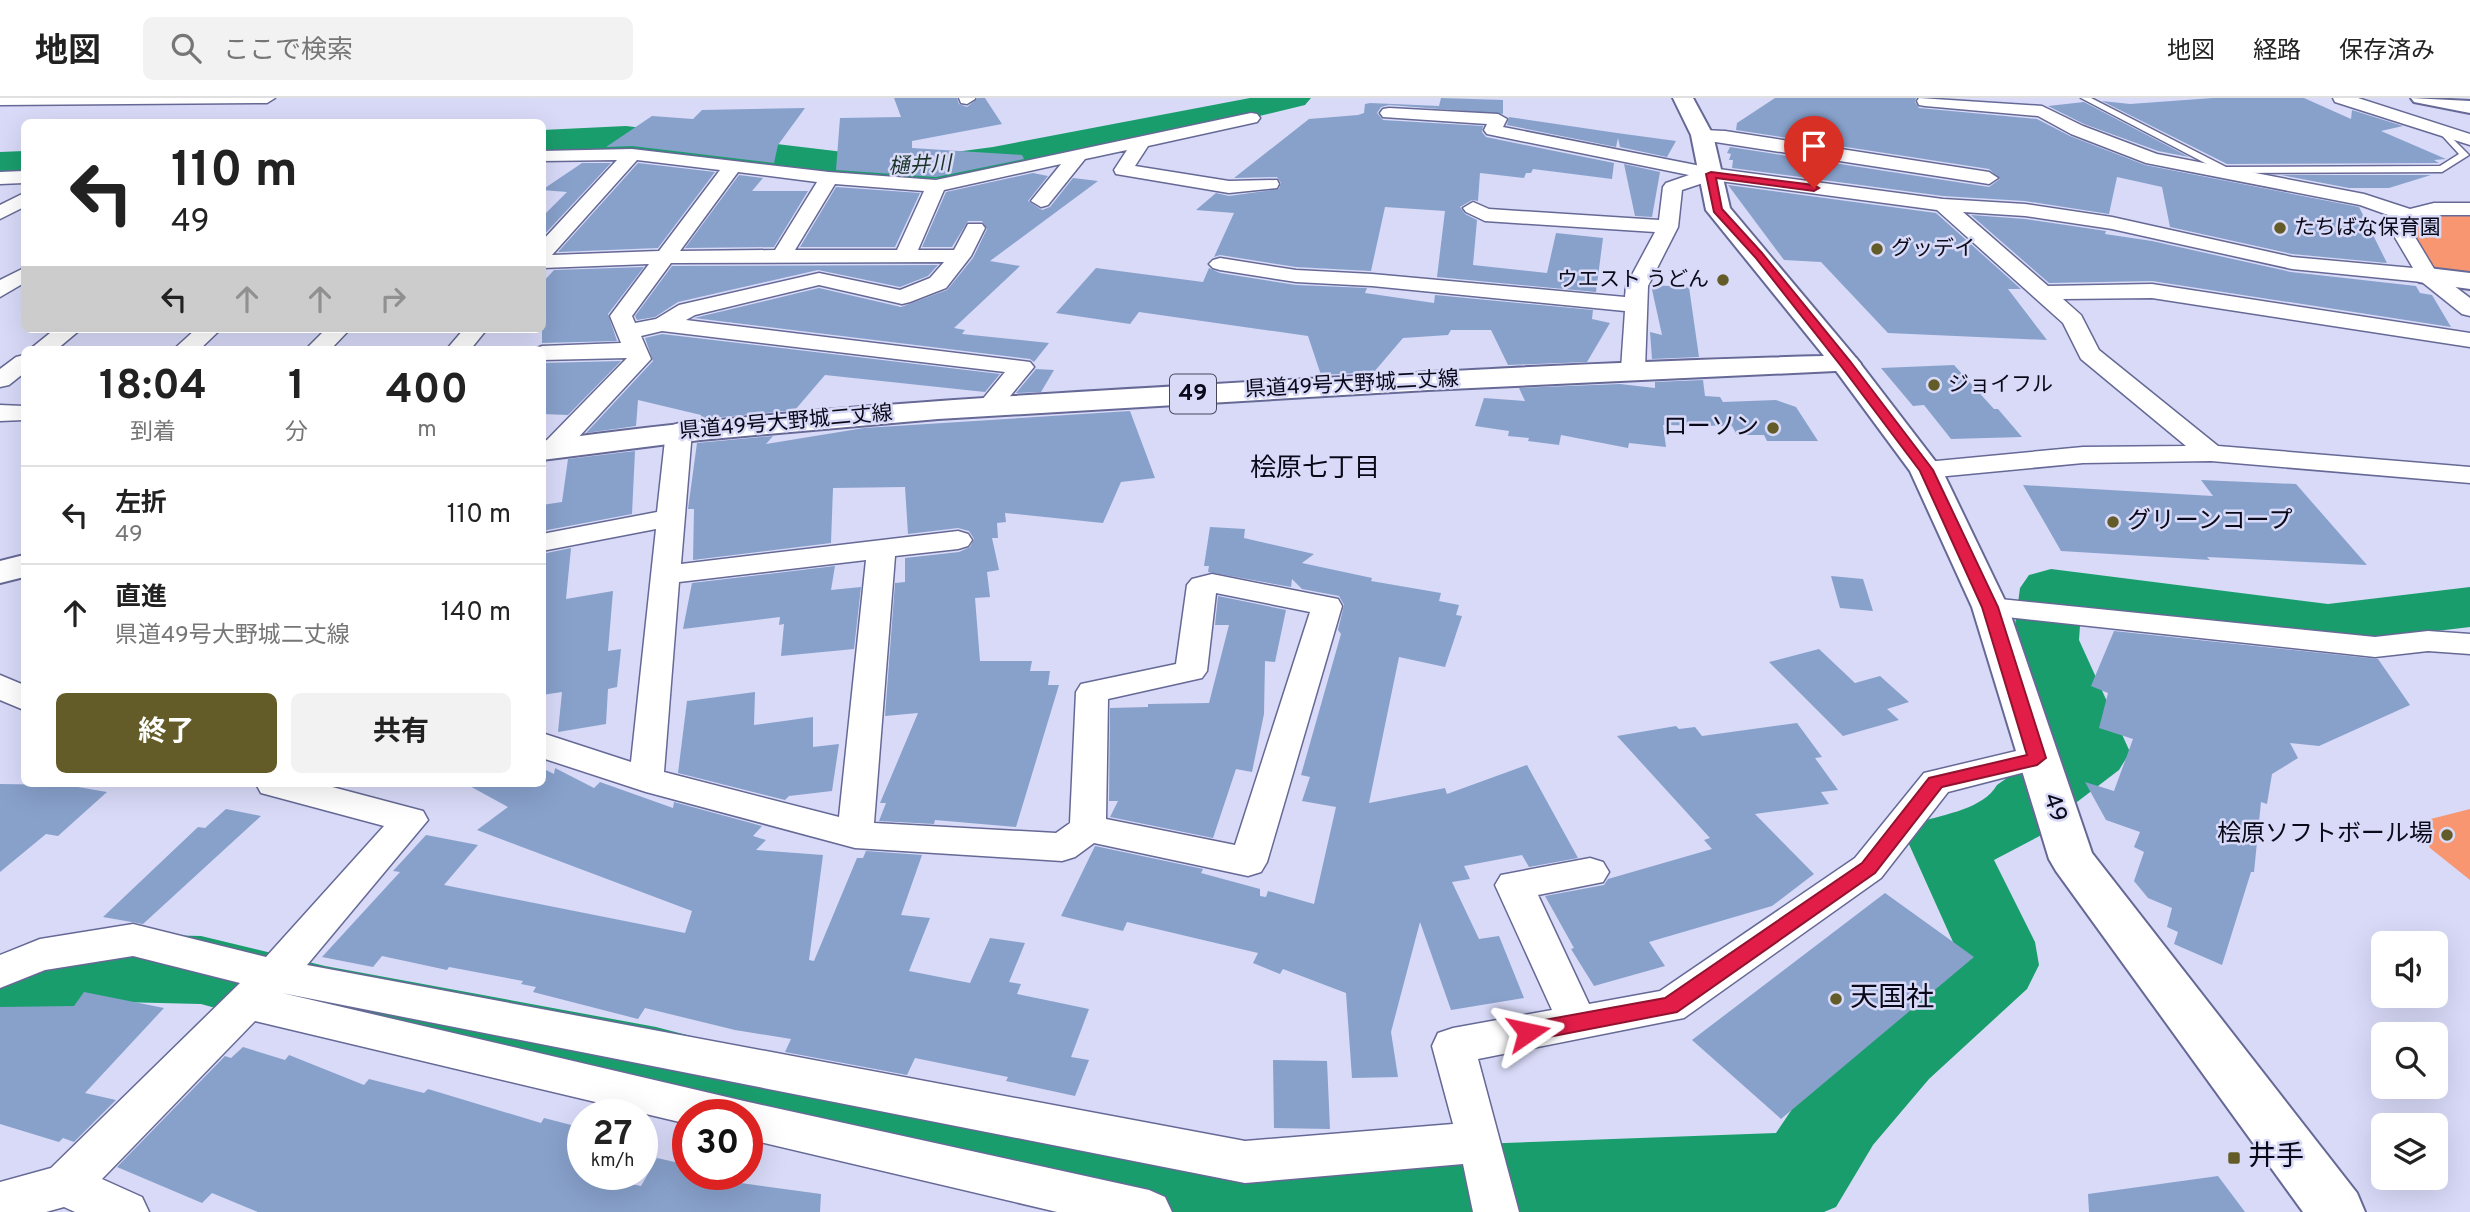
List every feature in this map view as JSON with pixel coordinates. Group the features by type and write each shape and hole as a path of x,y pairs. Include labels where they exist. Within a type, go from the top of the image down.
{"main road":[{"name":"49","path":"1683,98 1702,135 1718,210 1846,363 1926,470 1990,607 2038,762 2072,859 2337,1212"},
{"path":"2421,98 2470,107"},
{"path":"2428,275 2470,281"},
{"name":"県道49号大野城二丈線","path":"548,450 679,431 989,406 1633,369 1846,363"},
{"path":"0,572 21,567"}],"street":[{"path":"0,100 267,98"},
{"path":"1996,98 2048,105 2077,130 2152,159 2364,200 2409,215"},
{"path":"2341,98 2470,140"},
{"path":"1925,100 2048,105"},
{"path":"1389,113 1498,119 1493,130 1711,174 1943,205 2025,210 2112,223 2292,263 2428,275"},
{"path":"546,156 632,155 829,178 936,186 1251,118"},
{"path":"1702,135 1913,160 1989,178"},
{"path":"1142,141 1123,170 1229,187 1270,184"},
{"path":"546,250 632,155"},
{"path":"1041,201 1079,155"},
{"path":"548,450 639,359 621,316 733,166"},
{"path":"1633,369 1636,286 1668,228 1673,187 1711,174"},
{"path":"0,178 21,177"},
{"path":"781,257 829,178"},
{"path":"905,256 936,186"},
{"path":"0,213 21,201"},
{"path":"1943,205 2073,320 2089,354 2211,453"},
{"path":"1473,208 1485,215 1668,228"},
{"path":"2470,209 2434,209 2394,219 2428,275 2470,309"},
{"path":"546,352 631,341 687,310 819,279 902,297 938,283 961,256 975,228"},
{"path":"546,262 663,257 961,256"},
{"path":"1220,264 1296,276 1372,280 1636,304"},
{"path":"0,274 21,274"},
{"path":"0,290 21,276"},
{"path":"2042,293 2152,291 2470,340"},
{"path":"662,324 1022,367 989,406"},
{"path":"47,346 64,333"},
{"path":"190,346 206,333"},
{"path":"321,346 335,333"},
{"path":"0,380 21,364"},
{"path":"0,413 21,413"},
{"path":"646,780 679,431"},
{"path":"1926,470 2083,455 2211,453 2470,475"},
{"path":"546,542 671,518"},
{"path":"666,575 958,540"},
{"path":"855,835 881,549"},
{"path":"546,746 646,780 855,835 1062,847 1088,830 1248,862 1327,606 1212,583 1202,585 1191,671 1092,692 1088,830"},
{"path":"1990,607 2375,647 2428,642 2470,644"},
{"path":"0,686 21,697"},
{"path":"1496,1212 1483,1153 1453,1046 1670,1006 1868,868 1936,782 2038,762"},
{"path":"0,1204 65,1185 260,989 410,820 284,787"},
{"path":"1578,1023 1514,885 1590,872"},
{"path":"0,972 40,956 132,940 260,989 672,1099"},
{"path":"260,989 1245,1162 1483,1153"},
{"path":"763,1123 1149,1212"},
{"path":"65,1185 126,1212"}],"lane":[{"path":"2085,98 2224,170 2442,169 2464,155 2441,130"}],"shaded area":[{"path":"2470,209 2470,281 2428,276 2394,219"},
{"name":"桧原ソフトボール場","path":"2470,809 2470,880 2430,848 2419,822"}],"building":[{"path":"894,98 957,98 959,104 967,107 978,98 985,98 1002,124 912,141 912,148 1022,155 1024,159 936,177 836,170 840,118 901,117"},
{"path":"1441,98 1503,100 1503,114 1389,105 1381,107 1377,113 1383,120 1483,126 1482,132 1486,137 1614,163 1612,179 1533,169 1531,173 1526,173 1524,178 1480,173 1478,201 1472,200 1460,207 1465,214 1477,220 1473,265 1547,273 1556,233 1603,238 1596,292 1437,277 1445,211 1385,207 1371,271 1296,267 1220,255 1214,257 1234,213 1196,210 1216,193 1229,196 1279,189 1281,183 1277,177 1234,178 1309,119 1358,115 1364,113 1365,104 1370,103 1439,106"},
{"path":"1775,98 1916,98 1915,102 1919,108 2037,119 2070,136 2145,165 2359,207 2387,263 2292,254 2170,227 2162,187 2117,177 2109,214 2025,201 1943,196 1732,168 1733,160 1729,160 1731,154 1727,153 1730,147 1989,187 2000,179 1989,169 1736,130 1737,123"},
{"path":"2213,98 2304,98 2351,119 2352,110 2403,126 2381,131 2446,159 2434,160 2439,163 2227,164 2102,101 2130,104"},
{"path":"2084,102 2189,157 2158,151 2084,124 2048,106"},
{"path":"805,108 778,145 774,163 632,146 606,147 652,116 693,119 702,110"},
{"path":"1509,117 1676,141 1667,157 1620,147 1618,138 1616,147 1507,125"},
{"path":"582,163 611,163 546,233 546,213 567,192 546,190 546,187"},
{"path":"638,163 715,172 658,248 558,252"},
{"path":"1624,164 1660,172 1652,217 1635,216"},
{"path":"1033,173 1048,176 1028,201 1042,210 1050,207 1073,178 1098,181 990,261 1020,266 954,328 965,330 962,334 1049,343 1034,362 1030,359 694,318 819,288 901,307 947,290 973,258 987,229 982,221 968,221 952,247 922,247 946,192"},
{"path":"739,175 763,178 752,191 808,191 774,247 685,248"},
{"path":"2281,175 2431,175 2389,188 2349,188"},
{"path":"1728,185 1936,213 2021,289 2008,289 2047,340 1888,333 1821,262 1784,260"},
{"path":"836,187 920,193 895,247 800,247"},
{"path":"1971,215 2025,219 2106,231 2105,234 2152,241 2291,272 2416,286 2420,293 2432,295 2451,327 2152,281 2049,283"},
{"path":"938,265 928,276 900,287 818,270 678,302 655,317 637,320 635,316 672,266"},
{"path":"644,267 608,314 617,341 542,343 542,333 546,333 546,279 554,270"},
{"path":"1096,268 1203,282 1209,268 1220,273 1296,285 1367,288 1365,293 1434,303 1435,295 1593,310 1592,319 1610,323 1587,362 1508,365 1491,330 1451,330 1448,335 1403,338 1374,372 1321,375 1308,336 1139,312 1130,324 1056,313"},
{"path":"1651,285 1689,287 1699,357 1652,359 1650,332 1662,335"},
{"path":"662,334 1000,374 985,392 825,375 795,410 701,419 701,415 638,400 636,426 586,433 653,361 645,338"},
{"path":"621,361 568,415 546,414 546,363"},
{"path":"1954,365 2022,437 1951,439 1924,405 1913,406 1881,368"},
{"path":"1036,369 1054,370 1041,392 1016,393"},
{"path":"1703,380 1705,396 1720,397 1723,402 1776,400 1796,407 1818,441 1767,441 1764,435 1737,435 1732,426 1663,425 1666,447 1629,443 1628,448 1561,435 1559,445 1528,441 1529,438 1508,436 1509,431 1475,426 1484,398 1525,401 1519,388 1620,384 1655,388 1655,382"},
{"path":"1130,411 1155,478 1121,482 1103,523 1005,513 1006,522 997,523 998,538 992,538 999,570 987,572 990,597 975,598 980,661 1032,661 1030,671 1050,671 1048,685 1059,685 1016,827 935,820 934,824 879,821 886,803 880,803 918,713 885,716 895,583 905,582 905,558 959,552 970,547 974,539 969,531 958,528 908,534 905,487 833,488 831,543 693,560 694,509 688,509 697,443 773,436 766,444 864,428"},
{"path":"635,451 632,514 546,530 546,504 562,502 568,459"},
{"path":"2201,480 2296,484 2367,565 2207,557 2210,560 2061,551 2023,485 2213,496"},
{"path":"1210,527 1245,529 1244,538 1314,554 1302,563 1372,578 1371,581 1441,593 1439,601 1459,605 1456,615 1462,616 1445,667 1399,657 1369,803 1445,788 1447,794 1527,765 1578,858 1529,867 1522,855 1464,866 1470,879 1452,882 1479,939 1499,936 1524,998 1451,1010 1420,922 1391,1032 1398,1077 1352,1078 1346,993 1283,969 1280,974 1253,963 1258,953 1127,922 1123,931 1061,916 1095,846 1203,869 1201,873 1260,889 1260,896 1266,897 1268,891 1314,904 1336,807 1302,801 1310,777 1301,775 1341,634 1338,630 1344,605 1339,596 1302,589 1292,579 1291,587 1208,572 1209,566 1204,566"},
{"path":"571,548 566,599 613,591 608,651 621,649 617,687 608,689 606,724 558,732 562,692 546,694 546,553"},
{"path":"835,566 831,590 861,587 854,649 781,656 784,624 779,625 780,617 683,629 692,583"},
{"path":"1831,576 1863,579 1873,611 1840,608"},
{"path":"1218,596 1286,610 1275,662 1265,661 1264,714 1252,772 1236,769 1213,838 1110,817 1118,801 1109,801 1110,708 1209,703 1229,625 1215,625"},
{"path":"2114,631 2378,659 2410,705 2319,746 2290,743 2298,758 2272,774 2267,804 2261,802 2254,872 2251,872 2222,965 2174,944 2178,932 2167,927 2172,908 2148,898 2134,881 2144,852 2134,847 2140,832 2106,820 2085,782 2114,791 2133,739 2099,728 2108,693 2091,686"},
{"path":"1819,649 1855,683 1880,676 1909,702 1887,709 1899,720 1843,736 1769,662"},
{"path":"755,692 754,725 813,717 813,747 839,744 832,791 789,796 785,800 678,773 687,701"},
{"path":"1797,723 1822,757 1815,758 1838,790 1821,792 1829,804 1755,814 1814,874 1772,906 1649,942 1665,966 1594,986 1571,949 1574,948 1545,896 1604,885 1608,879 1712,849 1704,840 1710,838 1617,736 1676,726 1679,729 1695,727 1702,736"},
{"path":"555,768 594,788 600,782 673,808 674,802 762,826 753,836 766,840 756,850 823,855 809,960 814,961 857,858 863,858 866,851 922,855 901,915 930,918 909,971 970,983 990,938 1025,943 1009,982 1021,984 1017,994 1089,1009 1071,1057 1089,1060 1075,1096 1006,1081 1008,1077 915,1058 907,1075 785,1052 791,1039 735,1030 645,1008 638,1019 533,992 536,987 521,984 523,981 449,967 447,970 382,956 373,967 322,957 400,872 393,871 426,835 478,845 444,885 685,933 692,911 477,830 508,807 471,787 546,787 546,770 554,774"},
{"path":"0,784 21,784 21,787 78,787 107,792 58,836 46,834 0,872"},
{"path":"226,809 261,816 143,924 103,917 198,827 205,828"},
{"name":"天国社","path":"1885,893 1974,957 1781,1119 1692,1040"},
{"path":"84,992 164,1008 85,1093 116,1100 74,1142 63,1138 59,1142 0,1124 0,1007 74,1006"},
{"path":"243,1047 285,1060 289,1055 364,1085 369,1079 424,1093 428,1089 541,1123 544,1118 567,1124 567,1190 658,1190 658,1158 672,1161 672,1190 763,1190 763,1186 821,1194 820,1212 258,1212 212,1193 202,1203 117,1167 225,1056 231,1058"},
{"path":"1273,1060 1327,1061 1330,1129 1274,1128"},
{"path":"2218,1176 2245,1212 2089,1212 2088,1194"}],"waterway":[{"name":"樋井川","path":"546,141 626,137 902,171 970,162 1162,127 1293,98"},
{"name":"樋井川","path":"0,164 21,163"},
{"path":"0,993 41,976 119,968 201,970 325,1002 656,1066 895,1131 1225,1194 1450,1190 1802,1176 1840,1116 1898,1052 1997,965 1994,942 1947,842 1963,842 2022,812 2023,804 2094,752 2046,640 2051,588 2328,624 2470,607"}],"place":[{"name":"たちばな保育園","path":"2280,228"},
{"name":"グッデイ","path":"1877,249"},
{"name":"ウエスト うどん","path":"1723,280"},
{"name":"ジョイフル","path":"1934,385"},
{"name":"ローソン","path":"1773,428"},
{"name":"グリーンコープ","path":"2113,522"},
{"name":"桧原ソフトボール場","path":"2447,835"},
{"name":"天国社","path":"1836,999"},
{"name":"井手","path":"2234,1158"}],"district":[{"name":"桧原七丁目","path":"1315,469"}],"route":[{"path":"1528,1032 1670,1006 1868,868 1936,782 2037,758 1990,607 1926,470 1846,363 1718,210 1711,174 1814,188"}]}
